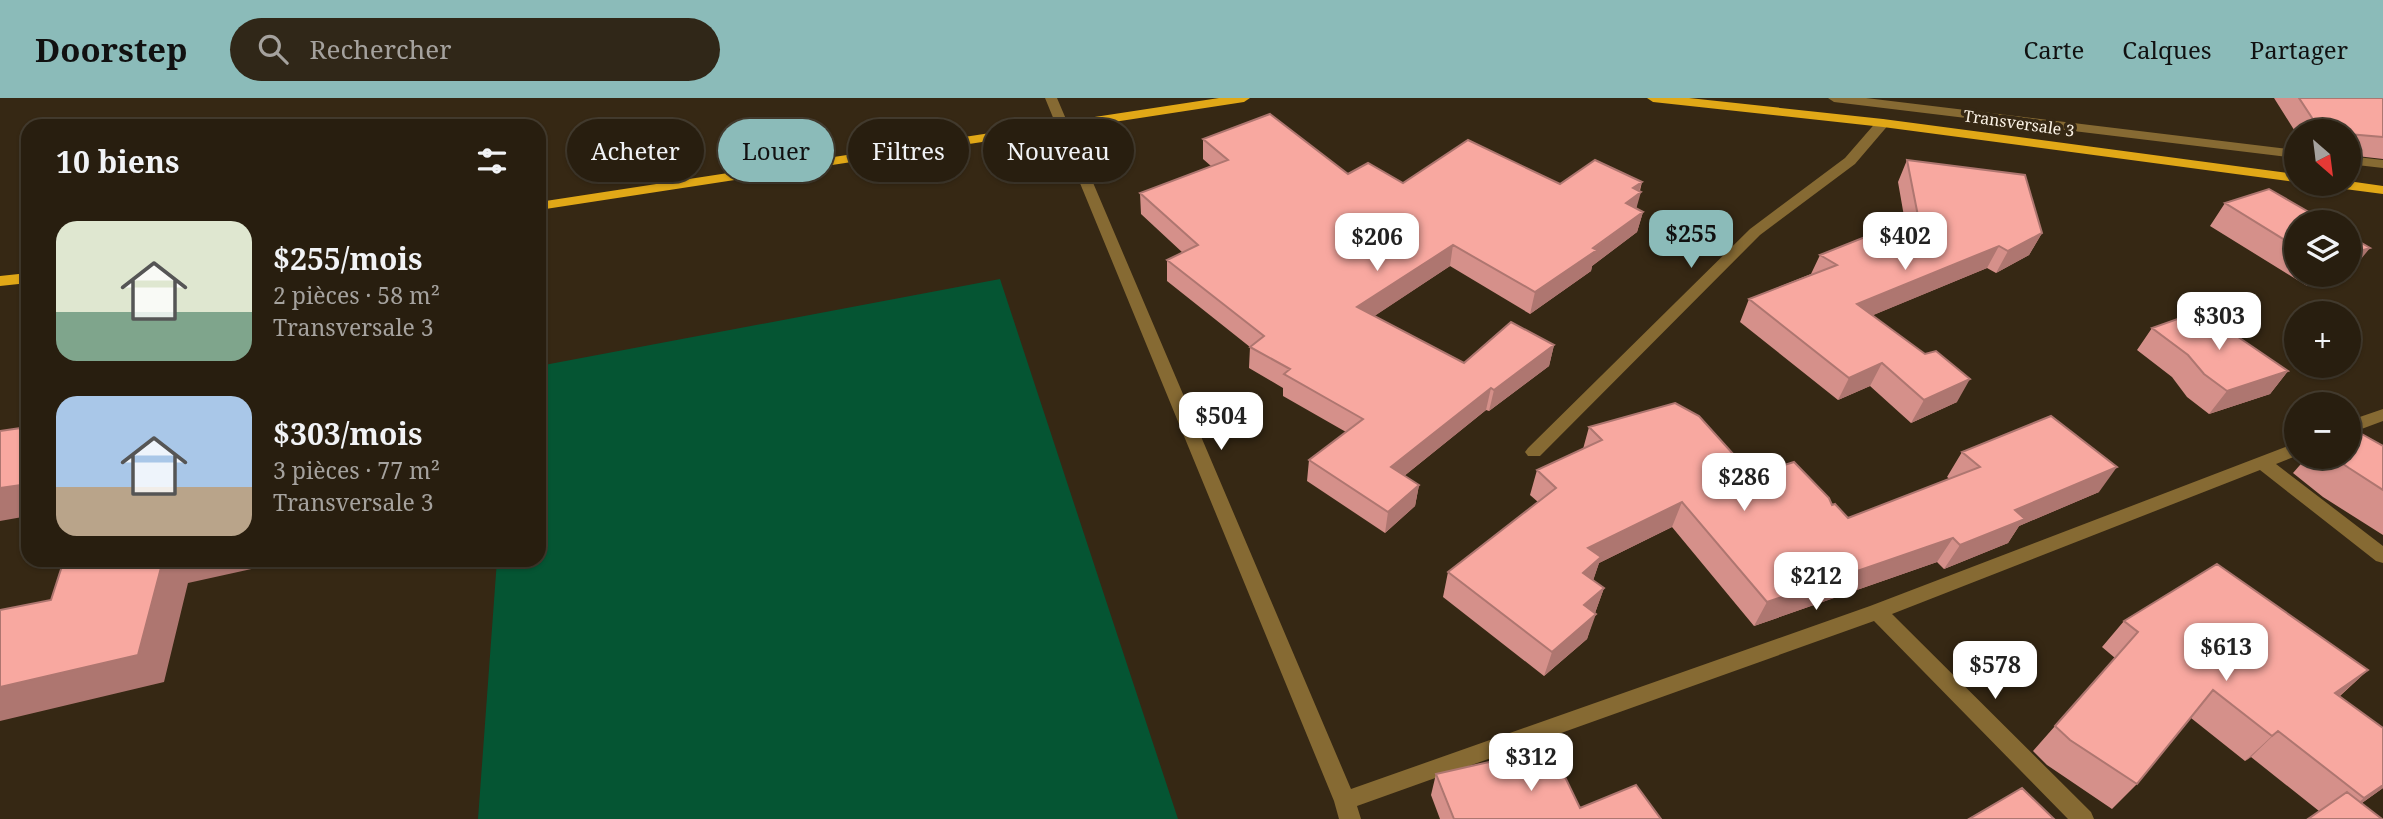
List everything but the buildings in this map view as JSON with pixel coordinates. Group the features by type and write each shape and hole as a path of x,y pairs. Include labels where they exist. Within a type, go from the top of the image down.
{"main road":[{"path":"1098,119 1244,98"},
{"name":"Transversale 3","path":"1653,98 1883,123 2284,176"},
{"path":"546,205 983,137"},
{"path":"2361,187 2383,190"},
{"path":"0,281 21,279"}],"street":[{"path":"1051,98 1061,119"},
{"path":"1834,98 1948,105 2284,152"},
{"path":"1534,452 1755,232 1850,161 1883,123"},
{"path":"2361,161 2383,164"},
{"path":"1087,182 1348,810 1877,612 2284,454"},
{"path":"2361,423 2383,415"},
{"path":"2262,462 2383,556"},
{"path":"1877,612 2083,819"}],"green space":[{"path":"1000,279 1178,819 478,819 496,567 546,567 546,365"}]}
